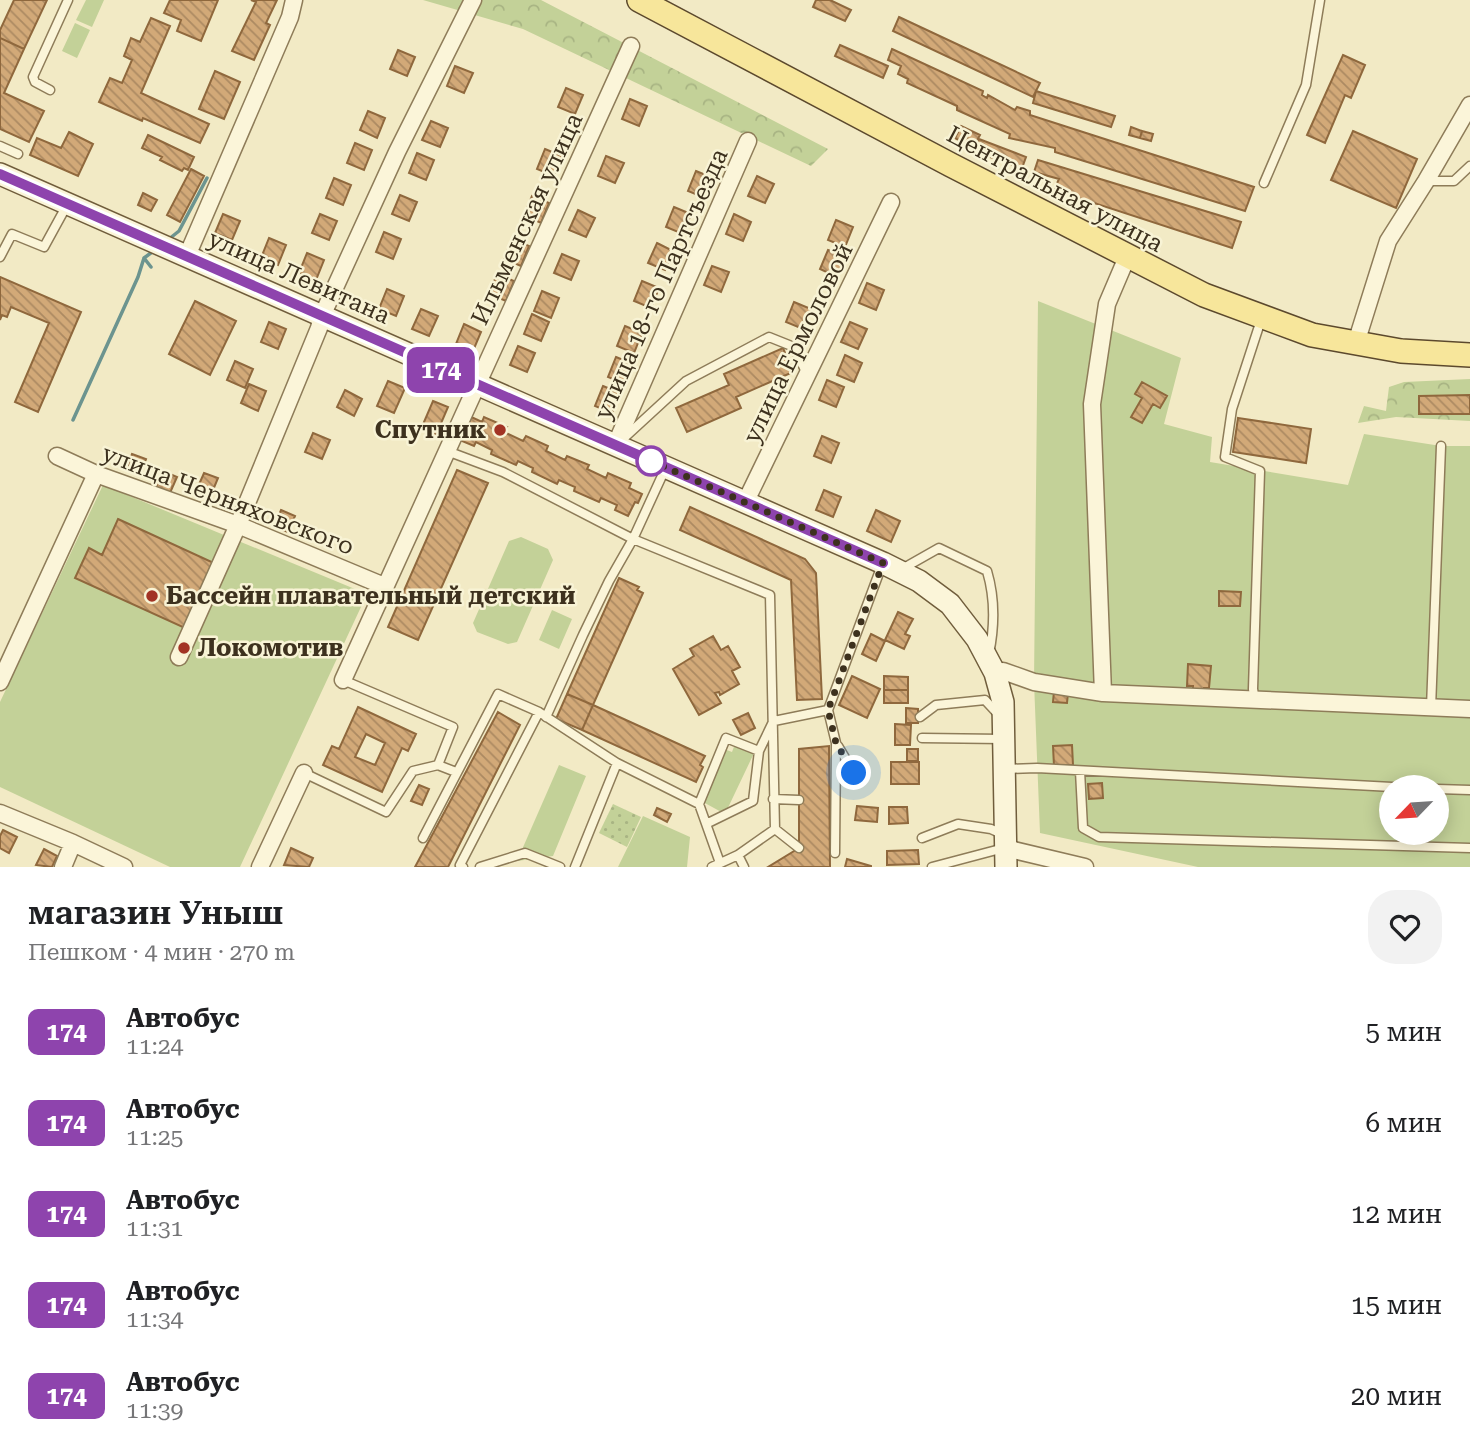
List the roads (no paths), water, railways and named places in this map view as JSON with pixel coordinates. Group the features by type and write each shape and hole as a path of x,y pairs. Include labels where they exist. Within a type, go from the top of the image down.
{"main road":[{"name":"Центральная улица","path":"639,0 1204,295 1312,335 1401,351 1470,355"}],"street":[{"path":"187,256 290,17 294,0"},
{"path":"179,657 238,525 322,316 397,152 473,0"},
{"name":"Ильменская улица","path":"343,680 631,46"},
{"path":"1356,343 1388,241 1470,105"},
{"name":"улица 18-го Партсъезда","path":"615,446 748,141"},
{"name":"улица Левитана","path":"0,174 919,581 950,604 965,620 992,667 1003,702 1006,850"},
{"name":"улица Ермоловой","path":"745,503 891,202"},
{"path":"1103,693 1092,404 1107,303 1127,257"},
{"name":"улица Черняховского","path":"57,456 96,474 238,525 384,586"},
{"path":"0,682 96,474"},
{"path":"992,667 1034,682 1103,693 1470,709"},
{"path":"260,867 304,773"},
{"path":"0,813 124,867"},
{"path":"63,867 73,843"},
{"path":"1006,850 1085,867"}],"lane":[{"path":"50,90 35,82 33,77 68,0"},
{"path":"1264,183 1306,85 1320,0"},
{"path":"0,146 18,155"},
{"path":"1426,181 1454,181 1470,166"},
{"path":"0,257 12,234 44,247 67,204"},
{"path":"1255,701 1253,690 1260,471 1225,457 1232,409 1262,317"},
{"path":"615,446 686,381 769,337 794,346 807,374"},
{"path":"1431,708 1441,446"},
{"path":"447,451 503,472 633,539 770,595 775,829 799,848"},
{"path":"463,867 460,865 543,715 609,581 633,539 666,467"},
{"path":"835,853 836,743 828,710 891,567 939,548 987,570 994,605 992,667"},
{"path":"343,680 453,727 438,765"},
{"path":"423,838 498,694 543,715 617,763 699,804 708,823 716,865 738,855 775,829"},
{"path":"920,716 936,705 985,700 1004,730 922,738"},
{"path":"774,721 828,710"},
{"path":"708,823 753,801 759,751 774,721"},
{"path":"699,804 726,738 759,751"},
{"path":"836,743 854,773"},
{"path":"575,867 617,763"},
{"path":"304,773 386,812 413,771 438,765 456,772"},
{"path":"1006,769 1037,768 1379,786"},
{"path":"1080,771 1083,828 1099,837 1470,848"},
{"path":"1449,789 1470,790"},
{"path":"773,799 799,800"},
{"path":"922,838 958,824 991,829 1006,850 932,867"},
{"path":"480,867 526,853 560,867"},
{"path":"738,855 744,867"}],"waterway":[{"path":"169,239 179,231 207,178"},
{"path":"73,420 138,277 144,258 155,250"},
{"path":"144,258 151,267"}],"place":[{"name":"Спутник","path":"500,430"},
{"name":"Бассейн плавательный детский","path":"152,596"},
{"name":"Локомотив","path":"184,648"}]}
